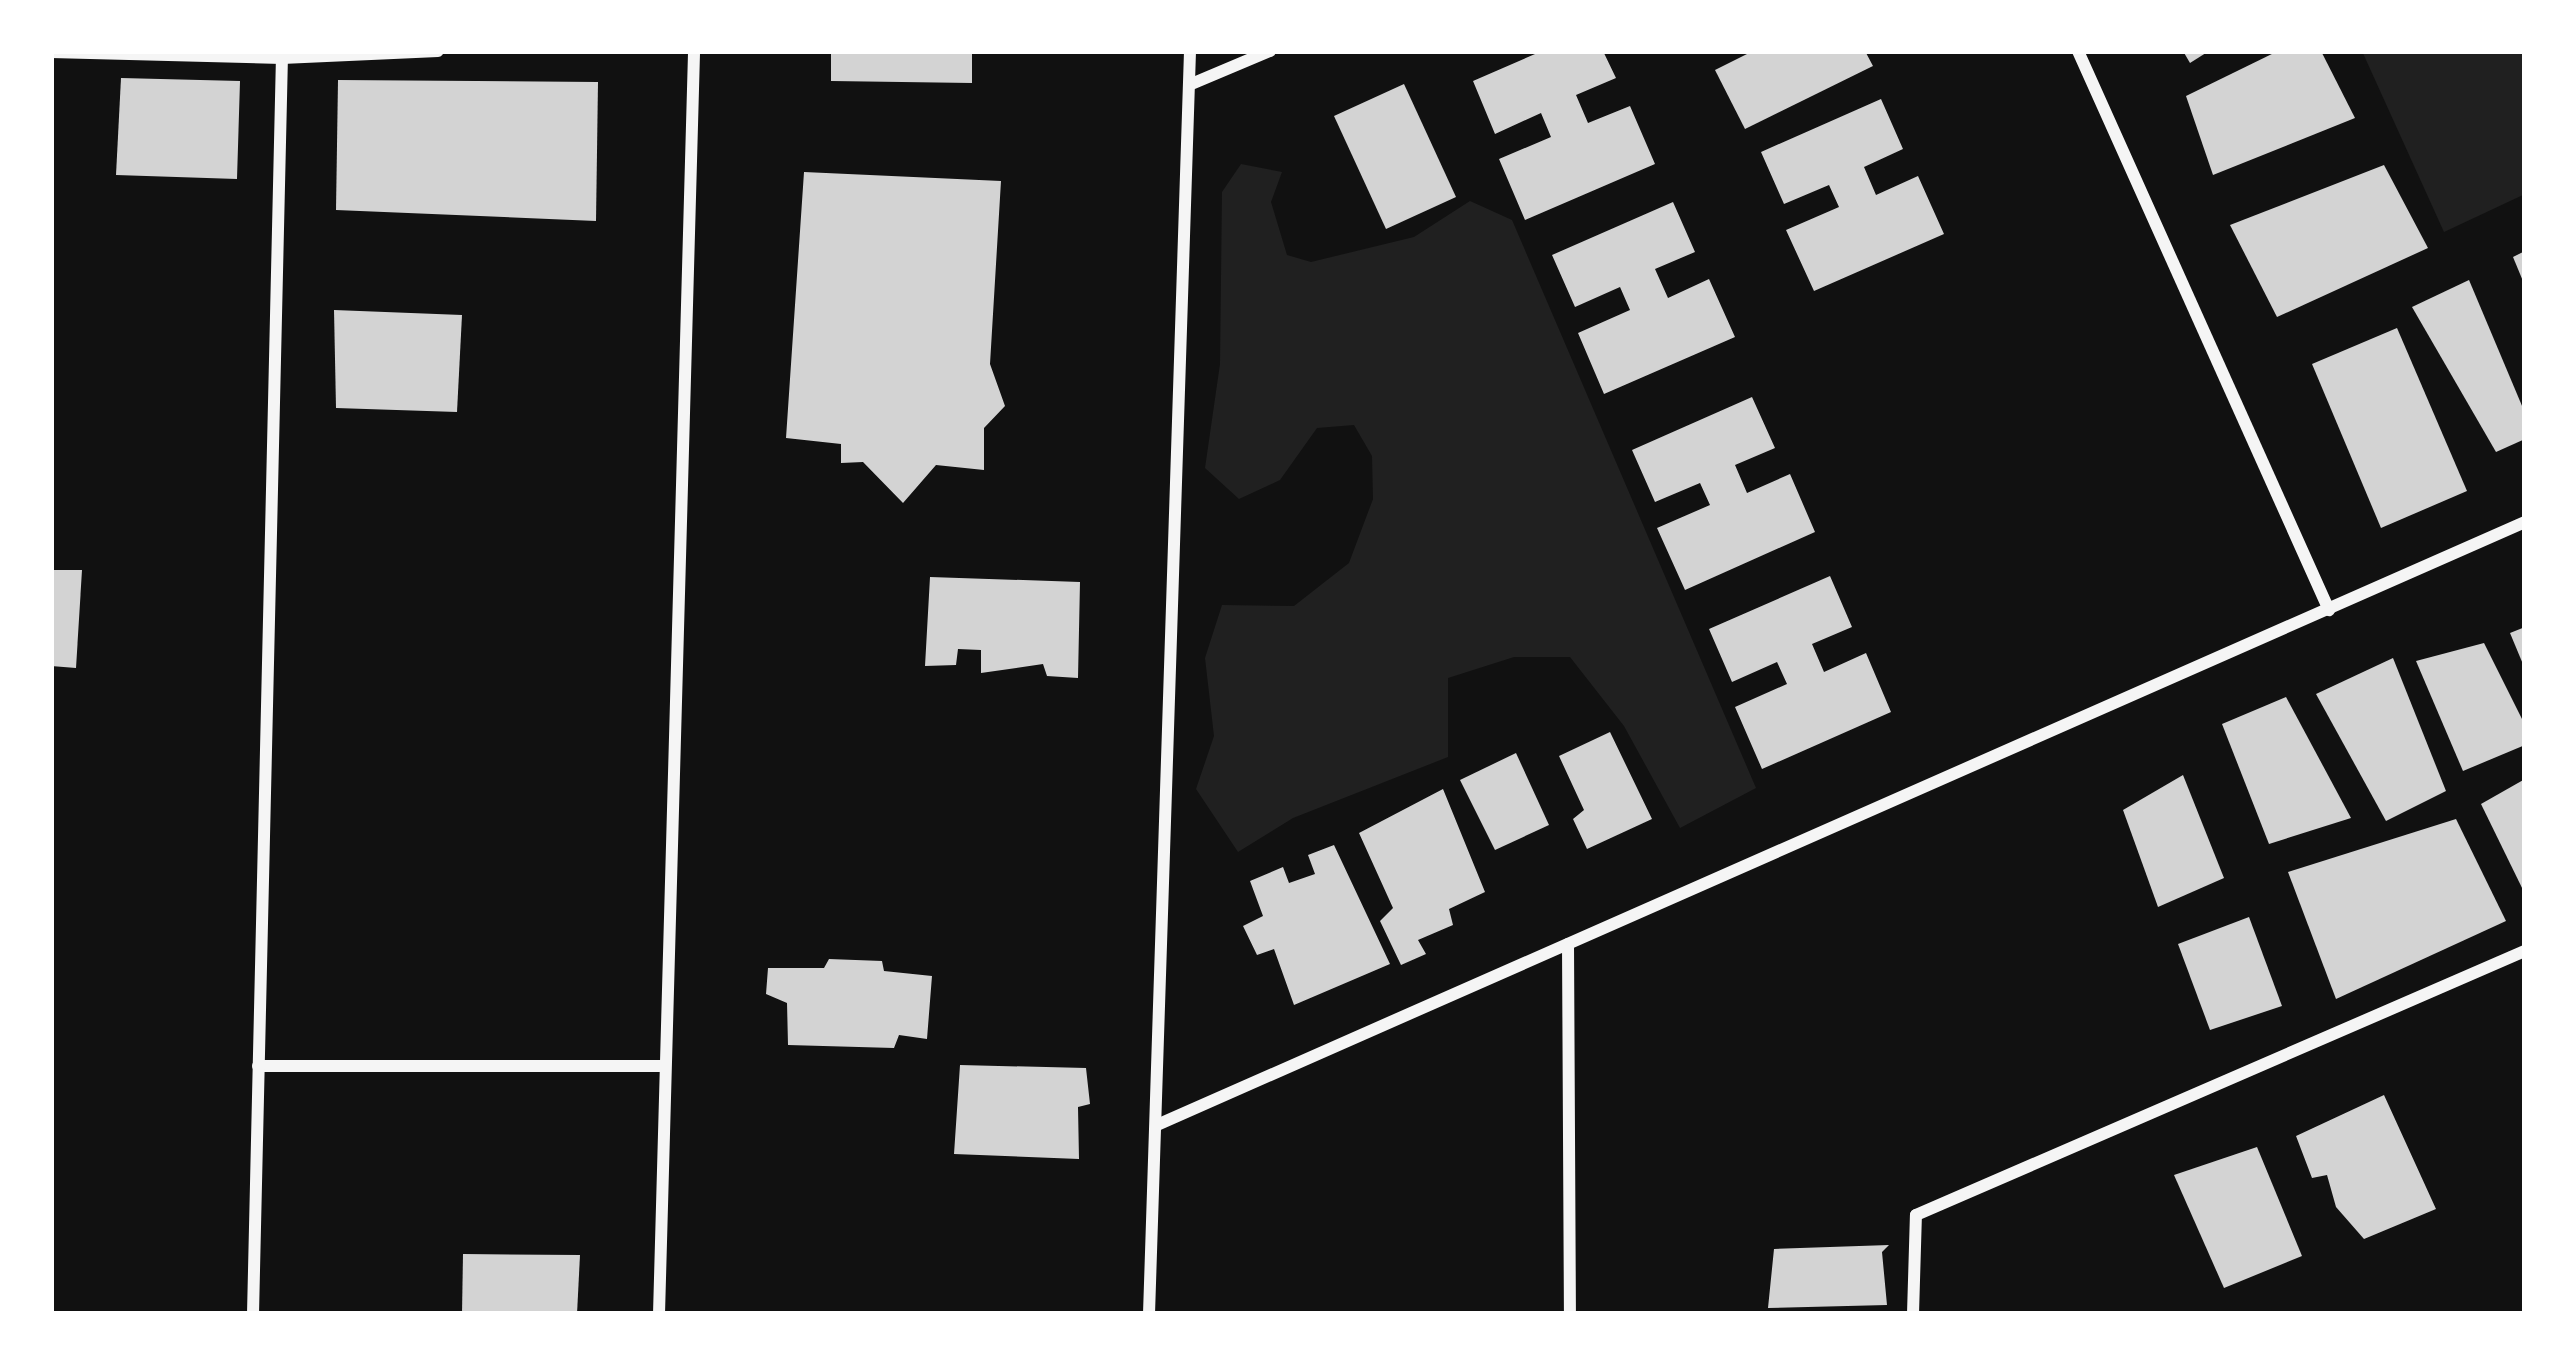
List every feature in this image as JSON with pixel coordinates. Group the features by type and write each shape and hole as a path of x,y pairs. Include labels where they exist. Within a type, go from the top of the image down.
{"street":[{"path":"51,52 438,51"},
{"path":"659,1314 694,51"},
{"path":"1149,1314 1190,51"},
{"path":"1189,85 1270,51"},
{"path":"2078,51 2329,610"},
{"path":"254,1314 282,55"},
{"path":"1157,1125 2525,522"},
{"path":"1568,944 1570,1314"},
{"path":"1913,1314 1916,1215 2525,951"},
{"path":"258,1066 665,1066"}],"shaded area":[{"path":"2362,51 2525,51 2525,194 2444,232"},
{"path":"1241,164 1282,172 1271,202 1287,255 1311,262 1414,237 1470,201 1512,220 1756,788 1680,828 1624,726 1570,657 1514,657 1448,678 1448,757 1293,818 1238,852 1196,789 1214,736 1205,658 1222,605 1294,606 1349,563 1373,499 1372,456 1354,425 1317,428 1280,480 1239,499 1205,468 1220,364 1222,192"}],"building":[{"path":"831,51 972,51 972,83 831,81"},
{"path":"1542,51 1603,51 1616,78 1576,95 1588,123 1630,106 1655,164 1525,220 1499,159 1551,137 1541,113 1495,134 1473,81"},
{"path":"1753,51 1865,51 1873,66 1745,129 1715,70"},
{"path":"2183,51 2209,51 2190,63"},
{"path":"2278,51 2321,51 2355,118 2213,175 2186,96"},
{"path":"121,78 240,81 237,179 116,175"},
{"path":"338,80 598,82 596,221 336,210"},
{"path":"1404,84 1456,197 1386,229 1334,116"},
{"path":"1881,99 1903,149 1864,167 1876,195 1918,176 1944,234 1814,291 1786,230 1839,207 1829,185 1784,204 1761,152"},
{"path":"2384,165 2428,248 2277,317 2230,225"},
{"path":"804,172 1001,181 990,364 1005,406 984,428 984,470 936,465 903,503 863,462 841,463 841,444 786,438"},
{"path":"1673,202 1695,252 1655,269 1668,298 1709,279 1735,337 1604,394 1578,333 1630,310 1620,287 1575,307 1552,255"},
{"path":"2525,251 2525,286 2513,257"},
{"path":"2469,280 2525,413 2525,439 2496,452 2412,307"},
{"path":"334,310 462,315 457,412 336,408"},
{"path":"2397,328 2467,491 2381,528 2312,364"},
{"path":"1752,397 1775,448 1735,465 1747,493 1790,474 1815,532 1685,590 1657,528 1710,505 1700,483 1655,502 1632,450"},
{"path":"51,570 82,570 76,668 51,666"},
{"path":"1830,576 1852,627 1812,644 1824,672 1866,653 1891,712 1762,769 1735,707 1787,684 1777,662 1732,682 1709,629"},
{"path":"930,577 1080,582 1078,678 1047,676 1043,664 981,673 981,650 958,649 956,665 925,666"},
{"path":"2525,627 2525,669 2510,633"},
{"path":"2484,643 2525,725 2525,745 2463,771 2416,661"},
{"path":"2393,658 2446,791 2386,821 2316,694"},
{"path":"2286,697 2351,818 2269,844 2222,724"},
{"path":"1610,732 1652,819 1587,849 1573,819 1584,810 1559,756"},
{"path":"1516,753 1549,825 1495,850 1460,780"},
{"path":"2183,775 2224,878 2158,907 2123,810"},
{"path":"2525,779 2525,894 2481,804"},
{"path":"1443,789 1485,892 1449,909 1453,925 1418,940 1426,954 1401,965 1380,921 1393,908 1359,833"},
{"path":"2456,819 2506,921 2336,999 2288,872"},
{"path":"1334,845 1390,964 1294,1005 1274,949 1257,955 1243,926 1263,916 1250,881 1283,867 1289,883 1315,874 1308,855"},
{"path":"2249,917 2282,1006 2210,1030 2178,944"},
{"path":"829,959 882,961 884,971 932,976 927,1039 899,1035 894,1048 788,1045 787,1003 766,994 768,968 824,968"},
{"path":"960,1065 1086,1068 1090,1104 1078,1107 1079,1159 954,1154"},
{"path":"2384,1095 2436,1209 2364,1239 2336,1207 2327,1175 2312,1178 2296,1136"},
{"path":"2257,1147 2302,1256 2224,1288 2174,1175"},
{"path":"1889,1245 1882,1252 1887,1305 1768,1308 1774,1249"},
{"path":"463,1254 580,1255 577,1314 462,1314"}]}
